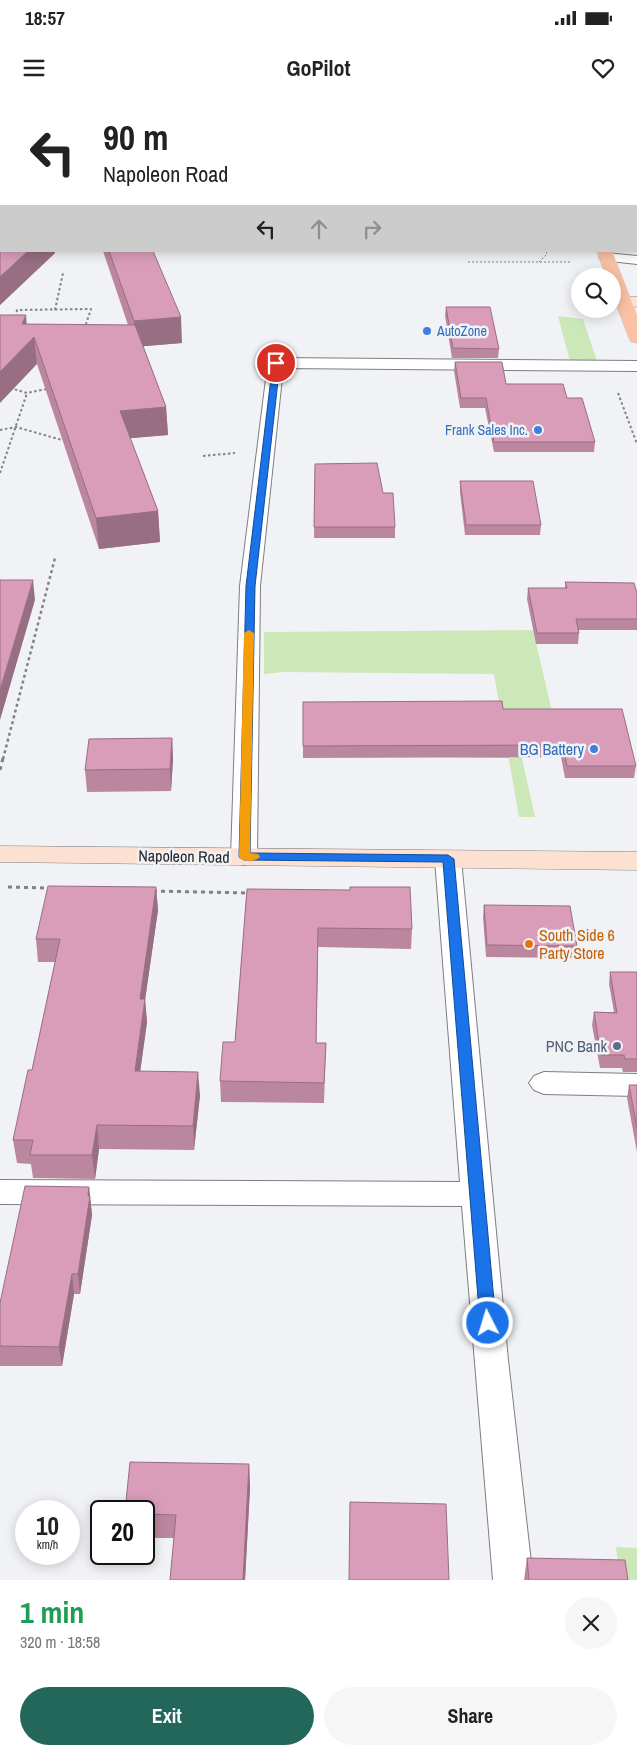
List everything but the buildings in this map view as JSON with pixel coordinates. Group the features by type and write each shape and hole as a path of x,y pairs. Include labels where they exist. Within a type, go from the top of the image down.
{"main road":[{"path":"605,254 631,302 637,338"},
{"name":"Napoleon Road","path":"0,854 637,861"}],"lane":[{"path":"605,254 637,260"},
{"path":"244,857 250,586 276,363 637,366"},
{"path":"448,859 513,1580"},
{"path":"544,1083 637,1085"},
{"path":"0,1192 477,1194"}],"path":[{"path":"539,262 547,254 546,252"},
{"path":"468,262 572,262"},
{"path":"55,310 63,273"},
{"path":"15,320 18,310 91,309 85,328"},
{"path":"607,365 637,444"},
{"path":"9,387 27,393 51,388"},
{"path":"0,473 27,393"},
{"path":"0,430 16,427 62,440"},
{"path":"0,770 55,558"},
{"path":"0,887 59,888"},
{"path":"147,890 255,893"}],"green space":[{"path":"558,316 583,319 597,361 570,361"},
{"path":"533,630 554,720 514,722 535,817 519,817 494,674 284,672 264,674 264,632"},
{"path":"616,1547 637,1548 637,1580 620,1580"}],"slow traffic":[{"path":"249,633 244,857 254,857"}],"place":[{"name":"AutoZone","path":"427,331"},
{"name":"Frank Sales Inc.","path":"538,430"},
{"name":"BG Battery","path":"594,749"},
{"name":"South Side 6 Party Store","path":"529,944"},
{"name":"PNC Bank","path":"617,1046"}],"route":[{"path":"276,363 250,586 244,857 448,859 488,1323"}]}
